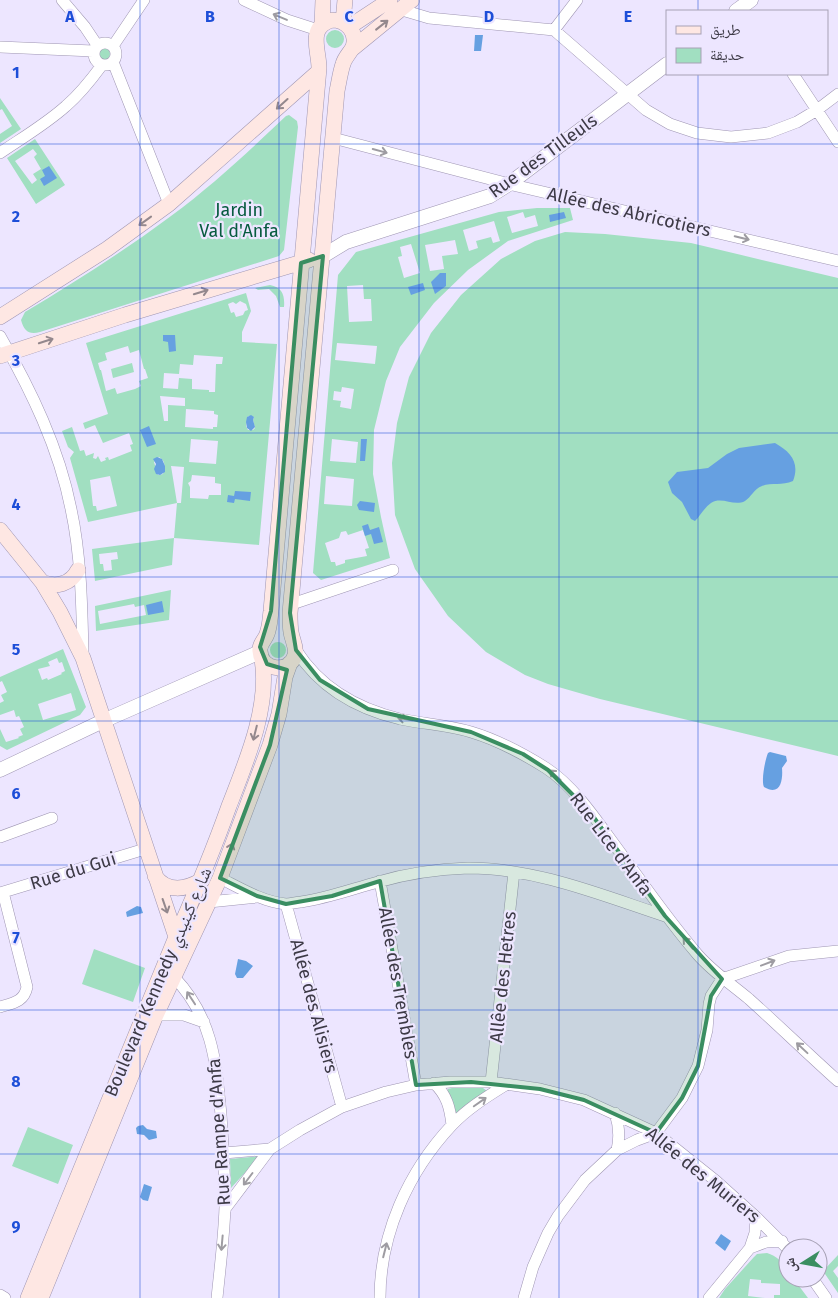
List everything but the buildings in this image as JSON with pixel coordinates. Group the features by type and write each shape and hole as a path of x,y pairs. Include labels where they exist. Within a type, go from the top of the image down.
{"main road":[{"path":"323,0 320,28 316,36 318,72 271,611 266,636 262,642 261,656 266,664 274,668 284,668 293,651 290,621 337,91 343,63 350,52 354,37 346,25 345,0"},
{"path":"320,28 332,20 346,25 401,3"},
{"path":"316,46 322,54 329,58 340,58 350,52 401,3"},
{"path":"0,316 107,249 169,204 318,72"},
{"path":"5,354 125,315 323,256"},
{"path":"0,530 42,582 60,612 83,658 145,849 176,937"},
{"path":"42,582 51,585 62,584 72,579 78,570"},
{"path":"266,636 280,632 287,635 293,651"},
{"name":"Boulevard Kennedy شارع كينيدي","path":"28,1298 151,1012 174,977 220,878 270,745 279,714 285,677 293,651"},
{"name":"Boulevard Kennedy شارع كينيدي","path":"41,1298 151,1012 176,937 202,880 243,770 255,732 263,685 261,656"},
{"path":"154,875 165,886 174,888 189,887 202,880"}],"street":[{"path":"62,0 85,27 95,48 96,61 107,64"},
{"path":"113,46 144,0"},
{"path":"244,0 287,20 320,28"},
{"path":"554,30 577,0"},
{"path":"401,3 429,18 554,30 658,118 697,133 716,136 768,133 797,122 838,94"},
{"path":"0,47 95,48 103,42 113,46"},
{"path":"0,153 48,120 80,94 116,56 113,46"},
{"path":"107,64 169,204"},
{"name":"Rue des Tilleuls","path":"323,256 346,242 481,200 509,184 666,65"},
{"path":"794,75 838,142"},
{"name":"Allée des Abricotiers","path":"333,138 509,184 838,261"},
{"path":"0,336 5,354 41,417 63,475 73,518 83,658"},
{"path":"292,604 393,570"},
{"name":"Rue Lice d'Anfa","path":"293,651 320,680 341,696 368,709 402,719 471,732 523,754 548,770 571,790 590,812 665,916 712,970 748,998 838,1081"},
{"path":"0,769 103,722 261,656"},
{"path":"0,837 52,818"},
{"name":"Rue du Gui","path":"2,893 145,849"},
{"path":"220,878 257,896 286,904 324,898 380,881 428,872 465,868 490,868 566,883 665,916"},
{"name":"Allêe des Hetres","path":"491,1082 514,872"},
{"name":"Allée des Trembles","path":"380,881 416,1085"},
{"path":"0,1007 18,1002 26,992 27,987 2,893"},
{"path":"209,902 257,896"},
{"name":"Allée des Alisiers","path":"286,904 342,1108"},
{"path":"524,1298 540,1248 558,1216 585,1180 617,1150 656,1133 682,1098 698,1066 707,1030 711,996 722,979 789,956 838,951"},
{"name":"Rue Rampe d'Anfa","path":"174,977 191,996 204,1022 215,1056 224,1153 225,1209 217,1298"},
{"path":"151,1012 184,1015 204,1022"},
{"name":"Allée des Muriers","path":"225,1209 270,1149 307,1126 342,1108 386,1092 416,1085 491,1082 566,1094 615,1113 656,1133 716,1181 778,1238"},
{"path":"434,1083 442,1090 447,1100 452,1125"},
{"path":"380,1298 382,1263 389,1231 414,1177 452,1125 469,1110 507,1084"},
{"path":"615,1113 618,1122 619,1142 617,1150"},
{"name":"Allée des Muriers","path":"224,1153 270,1149"},
{"path":"709,1298 750,1248 755,1232 756,1216"},
{"path":"750,1248 766,1242 778,1244"},
{"path":"0,1294 5,1298"}],"highlighted area":[{"path":"323,256 290,613 296,650 320,680 368,709 471,732 523,754 548,770 590,812 665,916 722,979 711,996 698,1066 682,1098 656,1133 584,1100 540,1089 471,1082 416,1085 380,881 332,896 286,904 257,896 220,878 270,745 287,670 267,664 260,647 271,611 301,263"}],"green space":[{"path":"335,30 341,33 344,39 341,45 335,48 329,45 326,39 329,33"},
{"path":"102,48 106,48 110,54 106,60 102,60 98,56 98,52"},
{"path":"0,98 21,129 0,143 0,134 12,126 2,109 0,110"},
{"name":"Jardin Val d'Anfa","path":"289,115 297,121 298,127 284,250 279,256 40,332 33,333 25,329 21,320 25,312 99,266 186,205"},
{"path":"35,139 65,185 36,204 7,158","holes":["33,149 37,154 34,157 41,169 33,174 37,180 32,184 15,161"]},
{"path":"537,208 570,208 573,220 508,241 468,270 434,303 400,347 386,381 374,430 373,474 390,558 321,580 313,573 338,275 356,252 499,212","holes":["523,212 525,218 535,215 538,226 512,233 507,217","494,221 500,241 493,243 491,237 476,241 478,248 469,251 463,230","455,240 458,254 442,256 444,269 430,271 425,245","411,244 420,273 404,278 398,257 402,256 400,247","363,285 364,299 371,299 372,321 349,322 347,286","337,343 377,346 375,364 335,360","342,387 354,389 351,409 340,407 341,401 333,400 334,391 341,392","332,439 358,442 356,463 330,461","326,476 354,479 352,506 324,504","363,530 369,548 365,549 367,556 345,560 345,563 336,566 335,562 331,562 325,543 339,538 341,532 346,531 348,535"]},
{"path":"565,232 691,243 838,278 838,756 600,699 548,684 525,675 486,652 448,616 415,569 395,515 392,463 397,423 409,377 431,333 461,295 501,259 535,241"},
{"path":"270,285 282,292 284,307 280,307 276,296 269,289 258,290 255,288"},
{"path":"246,293 251,311 242,332 242,342 277,344 259,545 174,538 177,503 88,522 70,458 74,452 68,447 62,431 72,427 80,451 84,450 86,456 94,453 93,458 96,459 98,456 101,462 106,460 105,458 108,457 109,460 132,451 130,445 133,444 129,433 103,443 95,425 85,429 83,423 108,414 86,343","holes":["240,301 246,304 248,310 243,315 236,317 234,312 231,313 228,304 233,302 236,304","128,346 130,353 139,350 148,378 139,381 141,386 135,389 117,394 115,388 106,391 98,363 107,360 105,353","194,355 223,357 222,364 216,364 215,392 192,389 192,379 179,378 178,389 163,388 164,373 179,374 180,364 193,365","160,396 185,398 185,406 168,405 168,421 164,421","186,409 214,411 214,414 218,415 217,427 213,427 213,429 185,427","248,416 254,417 255,428 248,430 246,426","191,439 218,441 216,464 189,462","159,457 163,460 164,464 163,474 158,475 154,462","171,466 184,467 181,503 177,503","192,475 215,477 215,483 221,484 221,495 209,495 208,499 190,498 188,483 191,481","110,476 117,506 97,511 96,506 93,506 90,480"]},
{"path":"132,363 134,372 113,378 111,369"},
{"path":"174,538 172,565 95,581 92,549","holes":["117,552 118,559 111,560 112,570 104,571 103,564 100,564 99,554"]},
{"path":"171,590 169,620 96,631 95,606","holes":["134,604 135,607 144,605 146,615 100,624 98,611"]},
{"path":"275,642 281,642 286,647 284,656 275,658 270,653 270,647"},
{"path":"63,649 86,707 80,715 7,750 0,746 0,729 6,742 23,735 20,729 24,727 19,716 16,717 14,710 0,715 0,703 4,701 1,695 7,692 2,681 0,682 0,677","holes":["57,658 59,663 62,662 65,671 48,680 47,678 42,680 38,669 50,666 48,662","71,693 76,710 43,720 38,704"]},
{"path":"94,949 145,968 133,1002 82,984"},
{"path":"452,1088 483,1088 487,1091 456,1116 447,1091"},
{"path":"28,1127 73,1145 58,1184 12,1166"},
{"path":"260,1156 231,1188 230,1159"},
{"path":"767,1253 778,1259 778,1284 761,1283 761,1280 750,1279 748,1296 765,1298 719,1298 725,1289 757,1254"},
{"path":"838,1255 838,1266 833,1271 838,1278 838,1293 828,1278 828,1266"},
{"path":"780,1288 800,1288 808,1298 774,1298 774,1295 780,1295"}],"water":[{"path":"475,35 483,35 481,51 474,51"},
{"path":"49,166 57,178 44,186 40,179 45,176 42,170"},
{"path":"564,212 566,218 550,222 549,215"},
{"path":"440,273 446,273 446,286 435,294 431,282"},
{"path":"423,283 425,290 411,295 408,287"},
{"path":"163,335 175,335 176,351 169,352 168,342 163,341"},
{"path":"251,415 254,417 255,427 251,431 247,428 246,422 247,417"},
{"path":"149,426 156,444 147,447 140,430"},
{"path":"361,439 367,439 365,461 360,461"},
{"path":"775,443 790,454 795,463 793,481 762,486 741,503 715,501 695,521 691,519 682,502 672,493 668,482 677,472 708,468 739,448"},
{"path":"157,457 162,459 165,466 165,472 160,475 156,474 154,469 156,464 153,459"},
{"path":"235,491 251,492 250,501 235,499 234,503 227,502 228,495 234,496"},
{"path":"360,501 375,503 374,512 359,510 357,505"},
{"path":"368,524 370,530 379,527 383,542 374,544 371,534 365,536 362,526"},
{"path":"162,601 164,612 148,615 146,605"},
{"path":"768,753 786,756 787,761 782,768 780,785 774,790 764,787 763,784 765,765"},
{"path":"137,906 141,907 143,913 127,917 126,912"},
{"path":"238,959 246,961 253,966 243,978 237,978 235,974"},
{"path":"143,1125 147,1129 156,1131 157,1138 149,1140 144,1135 137,1134 136,1128"},
{"path":"144,1184 152,1187 148,1201 140,1197"},
{"path":"721,1234 731,1241 725,1251 715,1243"}]}
